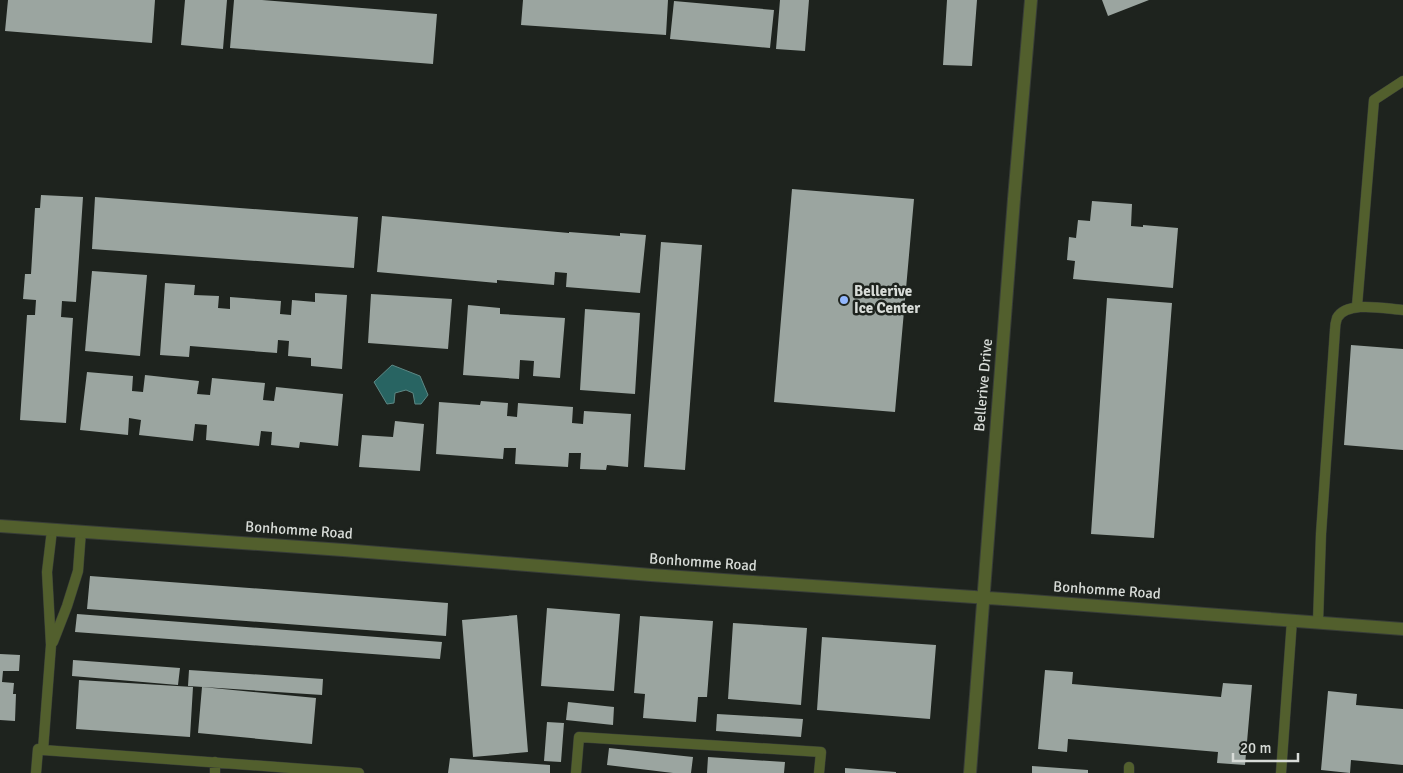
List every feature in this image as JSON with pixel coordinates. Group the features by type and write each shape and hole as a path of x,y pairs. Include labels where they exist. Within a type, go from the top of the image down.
{"street":[{"name":"Bellerive Drive","path":"970,773 982,597 1031,0"},
{"name":"Bonhomme Road","path":"0,526 1403,629"}],"lane":[{"path":"1357,306 1374,100 1403,82"},
{"path":"1318,622 1321,534 1335,330 1338,317 1346,310 1357,306 1403,310"},
{"path":"43,750 51,645 47,572 52,530"},
{"path":"51,645 67,606 78,570 81,532"},
{"path":"1281,773 1292,620"},
{"path":"576,773 580,737 821,752 820,773"},
{"path":"36,773 38,749 359,773"},
{"path":"214,773 215,762"}],"water":[{"path":"392,365 420,376 428,395 421,404 415,404 413,393 406,390 395,393 394,403 387,404 374,382"}],"building":[{"path":"8,0 155,0 152,43 5,31"},
{"path":"185,0 227,0 223,49 181,45"},
{"path":"234,0 262,0 437,14 433,64 230,48"},
{"path":"523,0 668,0 666,35 521,25"},
{"path":"780,0 809,0 805,51 776,49"},
{"path":"947,0 977,0 972,66 943,65"},
{"path":"1102,0 1149,0 1108,16"},
{"path":"674,1 774,10 770,48 670,39"},
{"name":"Bellerive Ice Center","path":"792,189 914,199 895,412 774,402"},
{"path":"41,195 83,197 76,302 62,301 61,317 73,318 66,423 20,420 27,315 35,315 36,300 23,299 25,274 31,274 35,208 40,208"},
{"path":"95,197 358,217 354,268 92,249"},
{"path":"1092,201 1132,204 1131,226 1143,227 1143,225 1178,228 1173,288 1073,279 1075,261 1067,260 1069,237 1076,238 1078,220 1090,221"},
{"path":"382,216 569,233 620,236 620,233 646,235 640,293 566,287 567,273 555,272 554,285 497,280 497,283 377,272"},
{"path":"661,242 702,245 685,470 644,467"},
{"path":"92,271 147,275 140,356 85,351"},
{"path":"165,283 195,285 194,295 219,296 218,308 230,309 230,297 281,301 280,314 291,315 292,300 315,302 315,293 347,295 342,369 311,366 311,358 288,356 289,341 278,340 277,353 190,346 189,357 160,355"},
{"path":"371,294 452,299 448,349 368,343"},
{"path":"1107,298 1172,303 1154,538 1091,534"},
{"path":"468,305 500,308 500,314 565,318 560,378 533,376 534,361 520,360 519,379 463,375"},
{"path":"585,309 640,313 635,394 580,390"},
{"path":"1351,345 1403,349 1403,450 1344,445"},
{"path":"87,372 133,376 132,391 143,392 145,375 199,381 197,394 210,395 212,378 265,383 263,400 274,401 276,387 343,394 338,446 300,442 299,448 271,445 272,432 261,431 259,446 206,440 207,425 195,424 193,441 139,435 141,420 129,418 128,435 80,430"},
{"path":"481,401 508,403 507,416 517,417 518,403 573,407 572,423 583,424 584,411 631,414 628,467 607,465 606,470 580,469 581,453 569,453 568,467 515,464 516,448 504,448 503,459 436,454 439,402 480,405"},
{"path":"395,421 424,424 420,471 359,467 362,435 393,437"},
{"path":"90,576 448,603 446,636 87,609"},
{"path":"547,608 620,614 614,691 541,686"},
{"path":"77,614 442,642 440,659 75,632"},
{"path":"517,615 528,752 473,757 462,620"},
{"path":"640,616 713,621 707,697 698,697 696,722 643,718 645,694 634,693"},
{"path":"733,623 807,628 801,705 728,699"},
{"path":"822,637 936,645 930,719 817,710"},
{"path":"0,654 20,655 19,671 3,671 2,682 14,683 13,694 16,694 15,721 0,720"},
{"path":"73,660 180,668 178,685 72,676"},
{"path":"189,670 323,679 322,695 188,686"},
{"path":"1045,670 1073,672 1072,684 1221,697 1223,683 1252,685 1245,765 1217,763 1218,752 1068,739 1067,752 1038,749"},
{"path":"79,680 193,687 190,737 76,729"},
{"path":"202,687 316,698 312,744 198,733"},
{"path":"1328,691 1357,694 1356,705 1403,709 1403,765 1351,760 1350,773 1321,770"},
{"path":"568,702 614,707 613,725 566,720"},
{"path":"717,714 803,719 801,737 716,731"},
{"path":"547,722 564,723 561,762 544,761"},
{"path":"609,748 693,757 691,773 673,773 607,765"},
{"path":"708,757 785,762 784,773 707,773"},
{"path":"450,758 550,765 550,773 448,773"},
{"path":"1032,766 1088,770 1088,773 1032,773"},
{"path":"845,768 896,772 896,773 845,773"}],"place":[{"name":"Bellerive Ice Center","path":"844,300"}]}
